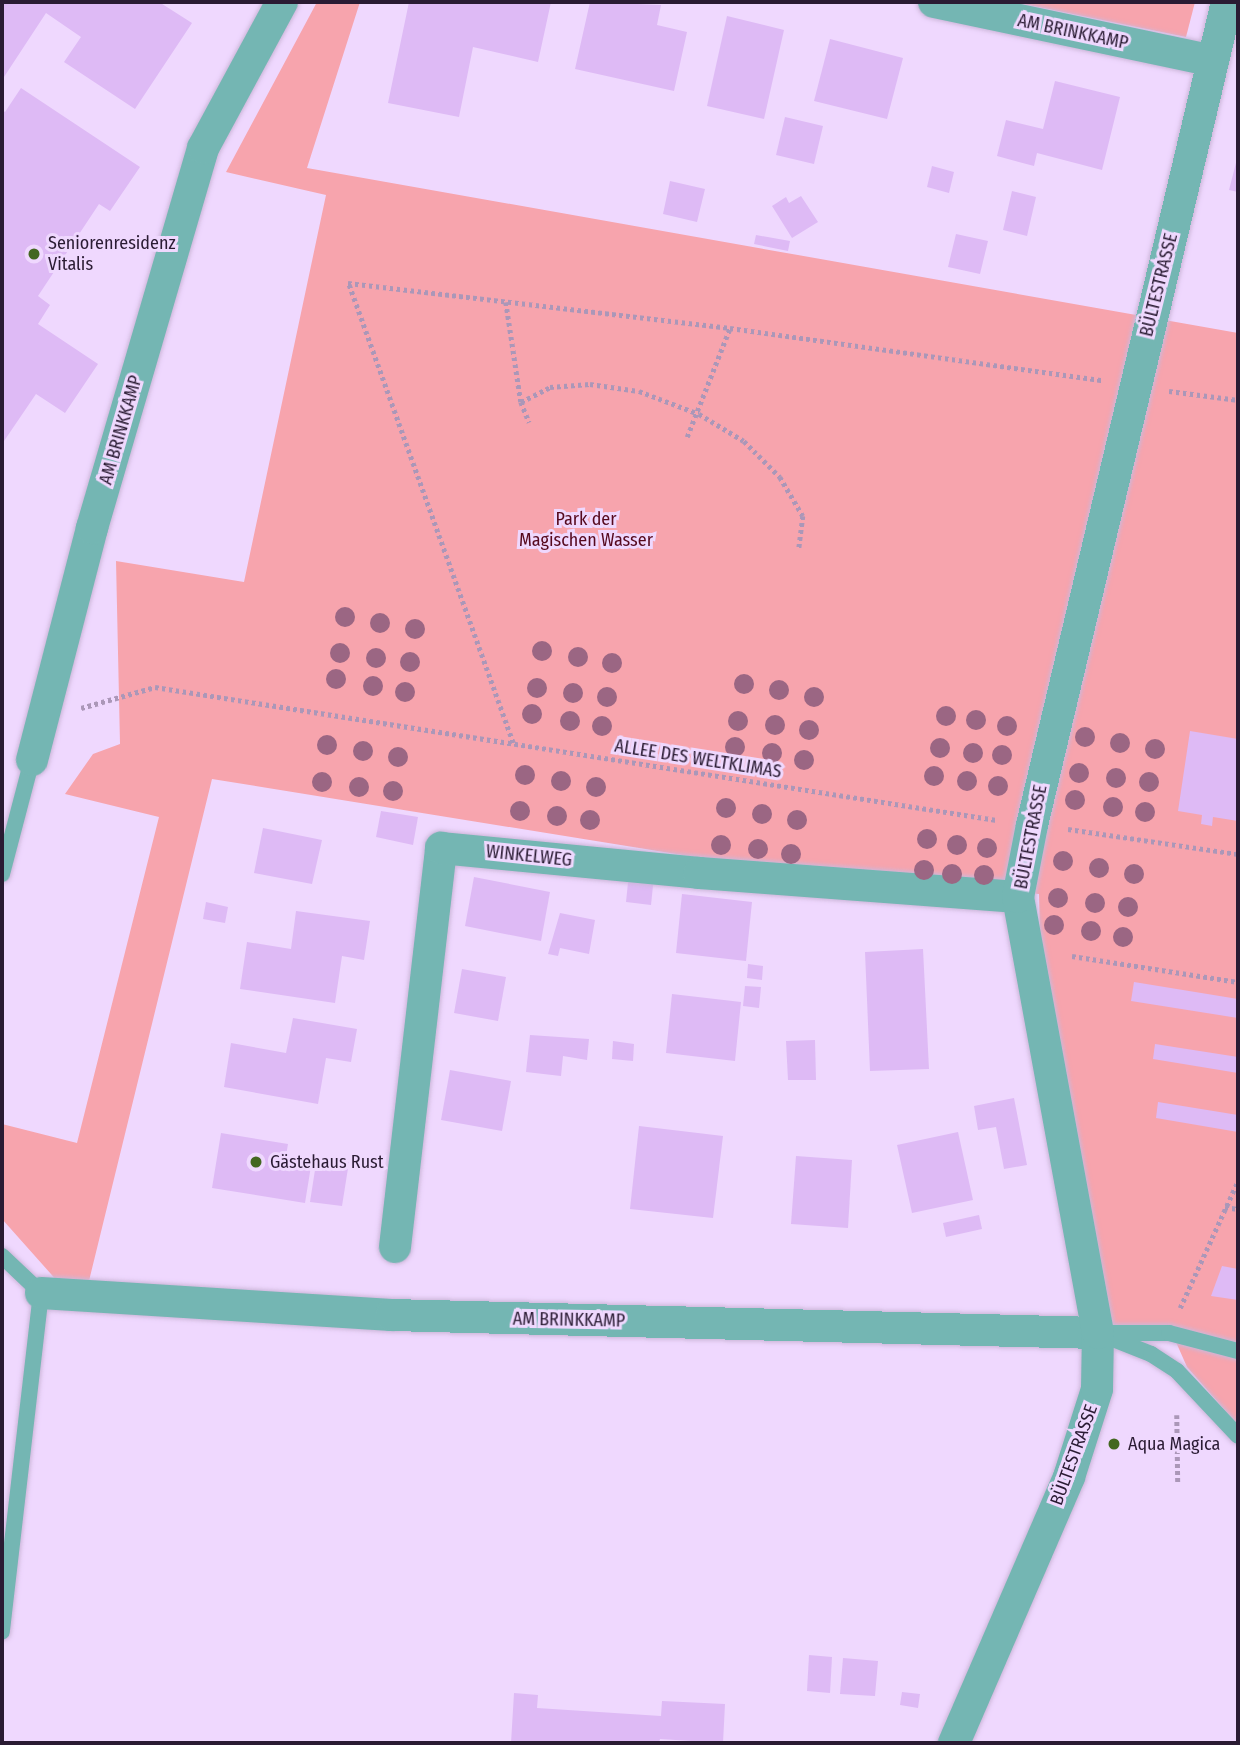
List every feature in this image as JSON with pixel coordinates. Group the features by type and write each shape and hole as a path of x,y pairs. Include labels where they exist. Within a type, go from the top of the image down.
{"street":[{"name":"AM BRINKKAMP","path":"32,760 45,719 92,528 203,148 282,2"},
{"name":"AM BRINKKAMP","path":"934,2 1213,61"},
{"name":"BÜLTESTRASSE","path":"954,1743 1081,1445 1097,1389 1098,1333 1018,897 1031,825 1227,2"},
{"name":"WINKELWEG","path":"395,1247 440,848 699,873 1018,897"},
{"name":"AM BRINKKAMP","path":"41,1293 391,1315 1098,1333"}],"lane":[{"name":"AM BRINKKAMP","path":"2,874 32,760"},
{"path":"2,1256 41,1293 2,1632"},
{"path":"1098,1333 1169,1333 1238,1351"},
{"path":"1098,1333 1151,1354 1177,1371 1238,1436"}],"path":[{"path":"513,743 348,283 730,328 1238,400"},
{"path":"506,302 521,402 529,422"},
{"path":"687,437 699,414 730,328"},
{"path":"521,402 550,387 590,384 639,391 699,414 744,441 780,477 803,516 799,548"},
{"name":"ALLEE DES WELTKLIMAS","path":"45,719 155,687 1031,825 1238,854"},
{"path":"1072,956 1238,982"},
{"path":"1169,1333 1238,1181"},
{"path":"1226,1207 1238,1209"}],"green space":[{"name":"Park der Magischen Wasser","path":"317,2 360,2 307,168 1238,333 1238,1425 1187,1367 1176,1342 1104,1334 1040,938 1039,894 775,870 212,779 87,1289 67,1292 2,1219 2,1124 77,1143 159,817 65,794 93,754 120,744 116,561 244,582 326,195 226,172"},
{"path":"1013,2 1195,2 1186,37"}],"building":[{"path":"2,2 159,2 192,23 135,109 64,62 81,37 46,13 2,80"},
{"path":"409,2 551,2 538,62 473,47 459,117 388,103"},
{"path":"590,2 661,5 657,25 687,32 674,91 575,69"},
{"path":"727,16 784,30 764,119 707,106"},
{"path":"830,39 903,58 887,119 814,101"},
{"path":"1055,81 1120,97 1102,170 1037,153 1034,166 997,156 1006,120 1043,129"},
{"name":"Seniorenresidenz Vitalis","path":"21,88 140,167 110,211 99,204 38,296 50,305 38,324 98,364 65,413 36,394 2,444 2,110 5,112"},
{"path":"785,117 823,126 814,164 776,155"},
{"path":"1238,159 1238,192 1229,190"},
{"path":"932,166 954,172 949,193 927,187"},
{"path":"670,181 705,189 697,222 663,214"},
{"path":"1012,191 1036,197 1027,236 1003,230"},
{"path":"801,196 818,222 792,238 772,206 786,197 789,203"},
{"path":"956,234 988,241 980,274 948,267"},
{"path":"756,235 790,241 788,251 754,244"},
{"path":"1190,731 1238,739 1238,821 1213,817 1212,826 1201,824 1202,815 1178,811"},
{"path":"381,811 418,817 413,845 376,837"},
{"path":"263,828 322,840 312,884 254,873"},
{"path":"629,873 654,876 651,905 626,902"},
{"path":"474,877 550,892 541,941 465,926"},
{"path":"682,894 752,902 746,961 676,953"},
{"path":"206,902 228,907 225,923 203,919"},
{"path":"296,911 370,921 364,960 342,956 335,1003 240,989 247,942 291,949"},
{"path":"560,913 595,920 589,954 560,948 558,956 548,954"},
{"path":"923,949 929,1069 870,1071 865,952"},
{"path":"748,964 763,966 762,980 747,978"},
{"path":"462,969 506,977 498,1021 454,1013"},
{"path":"1134,982 1238,999 1238,1018 1131,1001"},
{"path":"745,986 761,987 759,1008 743,1006"},
{"path":"672,994 741,1002 735,1061 666,1053"},
{"path":"293,1018 357,1029 351,1062 326,1058 318,1104 224,1087 231,1043 286,1053"},
{"path":"530,1035 589,1039 587,1060 563,1056 561,1076 526,1072"},
{"path":"815,1040 816,1080 788,1080 786,1041"},
{"path":"613,1041 634,1044 633,1061 612,1059"},
{"path":"1155,1044 1238,1057 1238,1073 1153,1059"},
{"path":"450,1070 511,1081 502,1131 441,1120"},
{"path":"1014,1098 1027,1165 1004,1169 996,1127 978,1130 974,1106"},
{"path":"1158,1102 1238,1115 1238,1132 1156,1118"},
{"path":"639,1126 723,1136 713,1218 630,1209"},
{"path":"958,1132 973,1200 912,1213 897,1145"},
{"path":"221,1133 288,1144 285,1162 311,1166 305,1203 212,1188"},
{"path":"796,1156 852,1160 848,1228 791,1224"},
{"path":"317,1157 349,1162 342,1206 310,1202"},
{"path":"979,1215 982,1229 946,1237 943,1223"},
{"path":"1222,1266 1238,1269 1238,1300 1211,1296"},
{"path":"809,1655 832,1657 830,1693 807,1691"},
{"path":"843,1658 878,1661 875,1696 840,1694"},
{"path":"902,1692 920,1694 918,1708 900,1705"},
{"path":"514,1693 538,1695 537,1708 661,1716 662,1701 725,1704 723,1743 660,1739 659,1743 511,1743"}],"place":[{"name":"Seniorenresidenz Vitalis","path":"34,254"},
{"name":"Gästehaus Rust","path":"256,1162"},
{"name":"Aqua Magica","path":"1114,1444"}]}
